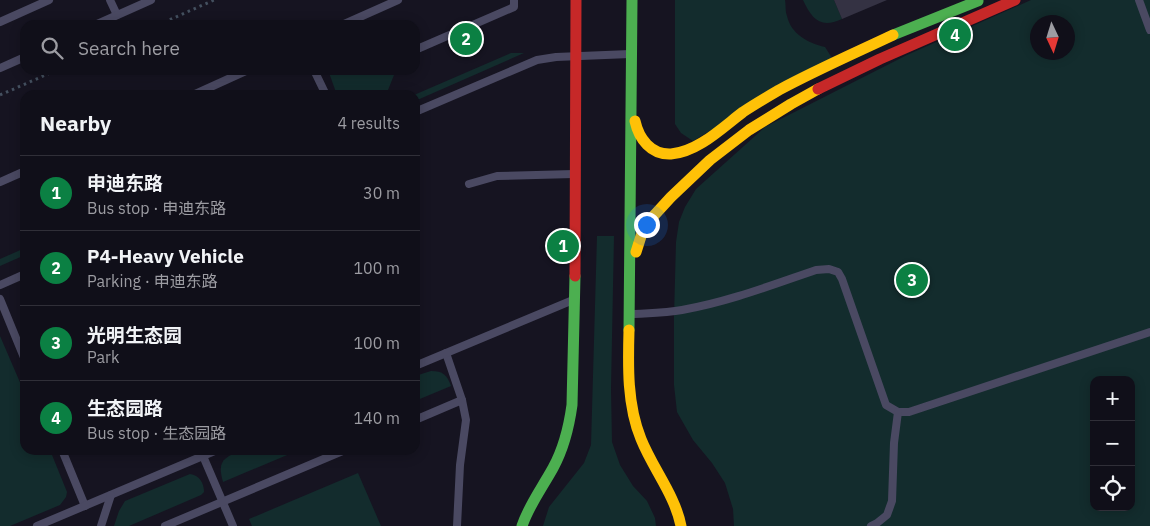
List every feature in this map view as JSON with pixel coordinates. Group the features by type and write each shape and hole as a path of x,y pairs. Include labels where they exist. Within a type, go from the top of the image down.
{"street":[{"path":"522,526 526,510 558,459 569,431 572,405 575,299 576,0"},
{"path":"632,0 631,266 628,374 632,410 640,438 678,512 681,526"},
{"path":"632,106 636,126 646,145 669,154 682,152 705,140 737,116 787,86 912,26 982,0"},
{"path":"631,266 643,230 669,199 688,179 718,153 753,127 798,100 869,64 1015,0"}],"lane":[{"path":"0,22 49,0"},
{"path":"110,0 117,15"},
{"path":"106,20 151,0"},
{"path":"355,20 398,0"},
{"path":"420,48 514,7 514,0"},
{"path":"1139,0 1150,30"},
{"path":"420,110 536,60 632,54"},
{"path":"0,68 20,58"},
{"path":"204,90 237,75"},
{"path":"316,75 324,90"},
{"path":"0,182 20,173"},
{"path":"468,184 497,176 576,174"},
{"path":"630,314 698,307 721,302 816,270 829,269 838,272 886,405 898,412 909,412 1150,332"},
{"path":"0,285 20,276"},
{"path":"0,299 20,348"},
{"path":"420,364 575,299"},
{"path":"446,353 462,400 466,420 460,465 457,526"},
{"path":"420,418 462,400"},
{"path":"871,526 886,515 892,501 894,443 898,412"},
{"path":"64,455 85,506"},
{"path":"165,526 332,455"},
{"path":"37,526 203,456 233,526"},
{"path":"101,526 111,495"}],"path":[{"path":"169,20 214,0"},
{"path":"0,95 46,75"}],"green space":[{"path":"675,0 785,0 786,14 796,33 812,43 825,47 832,58 693,141 681,133 675,124"},
{"path":"803,0 834,0 842,19 828,23 822,22 813,17"},
{"path":"1031,0 1150,0 1150,526 734,526 733,509 725,483 712,463 693,440 677,412 674,385 676,242 679,222 685,207 696,189 765,127 907,55"},
{"path":"511,53 524,53 420,99 420,92"},
{"path":"330,75 394,75 388,90 335,90"},
{"path":"597,236 614,236 611,389 612,442 620,465 633,486 647,501 655,518 656,526 543,526 549,507 584,463 591,445"},
{"path":"20,250 20,257 0,266 0,259"},
{"path":"0,336 20,382 20,455 52,455 67,492 60,505 10,526 0,526"},
{"path":"431,371 439,372 444,374 451,386 420,399 420,374"},
{"path":"230,455 287,455 223,482 221,465"},
{"path":"358,473 381,526 252,526 249,519"},
{"path":"190,474 196,476 202,483 204,492 201,495 129,526 114,526 125,501"}],"building":[{"path":"834,0 887,0 842,19"}],"traffic: fast":[{"path":"629,330 632,0"},
{"path":"893,35 978,1"},
{"path":"522,526 557,460 569,421 572,405 575,276"}],"traffic: slow":[{"path":"635,121 643,140 652,149 664,154 691,149 719,131 743,112 779,90 893,35"},
{"path":"636,252 643,230 649,221 710,160 749,130 818,89"},
{"path":"629,330 629,385 636,426 646,450 674,504 681,526"}],"traffic: jam":[{"path":"575,276 576,0"},
{"path":"818,89 880,59 1015,0"}],"place":[{"name":"生态园路","path":"955,35"},
{"name":"P4-Heavy Vehicle","path":"466,39"},
{"name":"申迪东路","path":"563,246"},
{"name":"光明生态园","path":"912,280"}]}
